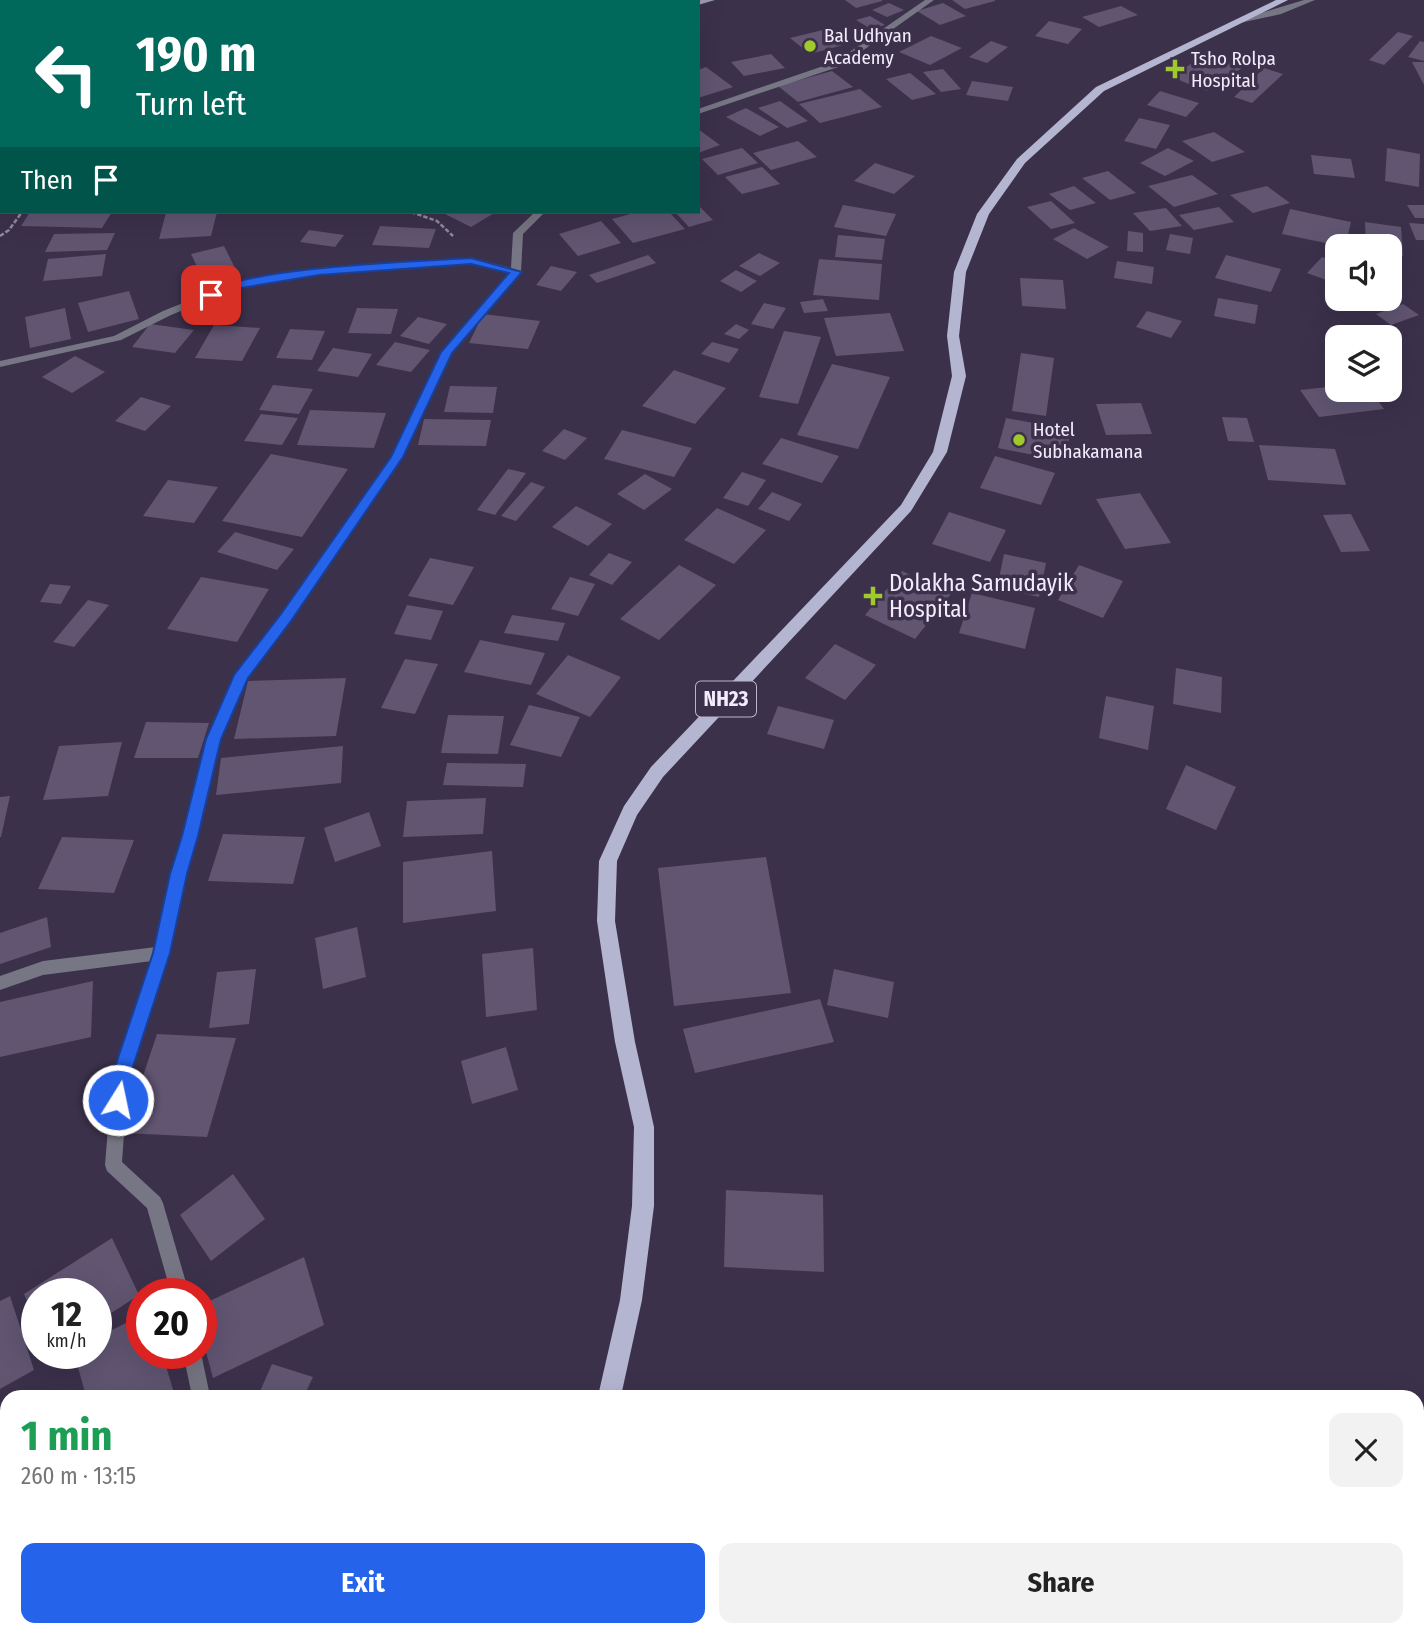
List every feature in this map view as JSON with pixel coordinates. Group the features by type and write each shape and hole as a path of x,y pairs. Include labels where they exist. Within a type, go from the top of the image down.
{"main road":[{"name":"NH23","path":"610,1390 631,1300 643,1206 644,1127 625,1042 606,921 608,861 630,811 657,772 906,509 940,452 959,376 953,336 960,272 983,214 1021,161 1100,89 1283,0"}],"street":[{"path":"700,111 838,64 930,0"},
{"path":"1234,22 1278,12 1311,0"},
{"path":"176,1278 155,1203 113,1165 120,1079 162,953 178,874 213,739 241,675 286,618 397,457 446,352 516,272 518,233 538,214"},
{"path":"0,364 117,338 167,313 233,286 319,272 471,261 516,272"},
{"path":"0,983 43,968 162,953"},
{"path":"195,1369 200,1390"}],"path":[{"path":"0,236 9,230 21,214"},
{"path":"417,214 437,221 470,254 471,261"}],"building":[{"path":"845,0 882,0 882,1 856,8"},
{"path":"952,0 995,0 995,1 965,9"},
{"path":"889,3 904,10 887,17 872,10"},
{"path":"943,3 966,16 940,25 917,11"},
{"path":"1121,6 1138,15 1099,27 1082,17"},
{"path":"870,16 885,25 871,29 856,20"},
{"path":"1049,21 1082,29 1068,44 1035,36"},
{"path":"827,29 847,44 810,54 790,38"},
{"path":"1398,32 1413,36 1384,65 1369,60"},
{"path":"931,36 962,48 930,65 899,52"},
{"path":"991,41 1008,47 987,63 969,57"},
{"path":"1420,41 1424,42 1424,61 1408,57"},
{"path":"771,54 785,68 744,76 731,62"},
{"path":"1206,54 1242,68 1207,91 1171,77"},
{"path":"1412,62 1424,62 1424,85"},
{"path":"706,67 733,87 700,97 700,69"},
{"path":"1264,68 1283,74 1252,103 1234,97"},
{"path":"943,69 961,89 941,92 923,72"},
{"path":"832,71 853,87 798,102 778,86"},
{"path":"910,73 936,94 912,100 886,79"},
{"path":"972,81 1013,87 1008,101 966,95"},
{"path":"860,89 882,107 820,123 799,104"},
{"path":"1160,91 1199,103 1186,117 1147,105"},
{"path":"780,101 808,121 787,128 758,108"},
{"path":"746,108 779,127 760,136 726,117"},
{"path":"1139,118 1170,125 1156,149 1124,141"},
{"path":"700,130 720,145 700,152"},
{"path":"1214,132 1245,152 1212,162 1182,141"},
{"path":"798,141 817,157 771,170 753,153"},
{"path":"742,148 758,163 718,175 702,159"},
{"path":"1168,148 1194,161 1165,176 1140,163"},
{"path":"1387,148 1420,154 1419,187 1385,181"},
{"path":"1311,155 1351,159 1355,178 1314,174"},
{"path":"875,163 915,176 894,194 854,181"},
{"path":"762,167 780,184 742,194 725,177"},
{"path":"1108,171 1136,193 1110,200 1082,178"},
{"path":"1192,175 1218,194 1174,207 1148,186"},
{"path":"1074,186 1096,203 1070,210 1049,194"},
{"path":"1267,186 1290,203 1253,213 1230,195"},
{"path":"1051,201 1075,223 1051,229 1027,207"},
{"path":"843,205 896,214 886,236 834,227"},
{"path":"1407,205 1424,205 1424,218 1415,218"},
{"path":"700,207 713,220 689,227 677,214 700,214"},
{"path":"1219,207 1234,222 1194,230 1179,215"},
{"path":"1166,208 1182,226 1150,231 1133,213"},
{"path":"1290,209 1351,222 1348,234 1325,234 1325,243 1282,234"},
{"path":"29,214 111,214 102,228 21,226"},
{"path":"166,214 216,214 211,236 159,239"},
{"path":"445,214 493,214 471,227"},
{"path":"631,214 671,214 685,229 633,243 612,219"},
{"path":"601,221 621,243 578,256 559,234"},
{"path":"1365,222 1401,227 1401,234 1365,234"},
{"path":"1409,223 1424,224 1424,240 1416,240"},
{"path":"380,226 436,229 429,248 372,245"},
{"path":"1074,228 1109,247 1087,259 1053,239"},
{"path":"309,230 344,235 335,247 300,242"},
{"path":"1128,231 1143,233 1143,252 1127,251"},
{"path":"115,233 107,250 45,252 54,234"},
{"path":"1170,234 1193,238 1190,254 1166,250"},
{"path":"838,235 885,239 882,260 835,257"},
{"path":"224,246 238,274 205,283 191,254"},
{"path":"759,253 780,263 760,276 739,266"},
{"path":"106,254 102,276 43,281 48,259"},
{"path":"648,255 656,263 597,283 589,275"},
{"path":"1226,255 1281,269 1271,292 1215,278"},
{"path":"1322,257 1325,258 1325,280 1307,273"},
{"path":"819,259 882,264 879,300 813,295"},
{"path":"1117,261 1154,267 1152,284 1114,278"},
{"path":"551,266 577,272 561,291 536,285"},
{"path":"736,270 757,281 741,292 720,281"},
{"path":"1020,278 1063,280 1066,309 1022,306"},
{"path":"129,291 139,319 88,332 78,303"},
{"path":"1218,298 1258,305 1255,324 1214,316"},
{"path":"823,299 828,311 804,313 800,302"},
{"path":"764,303 786,308 773,329 751,324"},
{"path":"1402,304 1419,315 1391,325 1376,314 1402,311"},
{"path":"65,308 71,339 30,348 25,317"},
{"path":"357,308 398,309 391,334 348,333"},
{"path":"1147,311 1182,321 1171,338 1136,327"},
{"path":"890,313 904,351 836,356 824,318"},
{"path":"483,314 540,321 528,349 469,343"},
{"path":"418,317 447,324 429,344 400,336"},
{"path":"150,324 194,330 175,353 132,347"},
{"path":"736,324 749,330 739,339 724,334"},
{"path":"214,325 260,328 242,361 195,358"},
{"path":"290,329 325,331 312,360 276,358"},
{"path":"784,331 821,337 798,404 759,397"},
{"path":"395,342 430,350 411,372 376,365"},
{"path":"712,342 739,349 729,363 701,354"},
{"path":"333,348 372,354 358,377 317,371"},
{"path":"1021,353 1054,358 1046,416 1012,411"},
{"path":"75,356 105,372 72,393 42,377"},
{"path":"832,364 890,377 858,449 797,435"},
{"path":"674,370 726,388 695,424 642,406"},
{"path":"273,385 313,389 299,414 259,410"},
{"path":"450,386 497,387 493,413 444,412"},
{"path":"1325,387 1325,402 1379,402 1384,409 1319,417 1300,390"},
{"path":"141,397 171,406 145,431 115,421"},
{"path":"1141,403 1152,434 1106,435 1096,404"},
{"path":"310,410 386,413 374,448 297,445"},
{"path":"261,414 298,418 282,445 244,441"},
{"path":"1222,417 1247,418 1254,442 1228,441"},
{"path":"1006,418 1071,430 1064,461 998,448"},
{"path":"424,419 491,420 486,446 418,445"},
{"path":"564,429 587,438 565,460 542,451"},
{"path":"622,430 692,448 674,477 604,459"},
{"path":"781,438 839,456 822,483 762,464"},
{"path":"1259,445 1335,449 1346,485 1268,480"},
{"path":"271,454 348,469 302,537 222,521"},
{"path":"995,456 1055,473 1041,505 980,488"},
{"path":"508,469 526,473 495,515 477,510"},
{"path":"742,472 766,480 748,506 723,498"},
{"path":"645,474 672,489 644,510 617,494"},
{"path":"168,480 218,487 194,523 143,516"},
{"path":"531,482 545,487 516,521 501,516"},
{"path":"772,492 802,504 789,521 758,509"},
{"path":"1140,493 1171,543 1125,549 1096,499"},
{"path":"576,506 612,524 588,546 552,527"},
{"path":"717,508 766,530 734,564 684,540"},
{"path":"949,512 1006,530 990,562 932,544"},
{"path":"1351,514 1370,551 1341,552 1323,515"},
{"path":"235,532 294,549 277,570 217,552"},
{"path":"609,553 632,562 612,585 589,575"},
{"path":"1004,554 1046,563 1039,597 997,588"},
{"path":"430,558 474,567 453,605 408,596"},
{"path":"679,565 716,585 659,640 620,619"},
{"path":"1079,565 1123,581 1103,618 1058,600"},
{"path":"902,571 951,594 915,639 865,615"},
{"path":"201,577 269,589 237,642 167,629"},
{"path":"570,577 595,584 578,616 551,609"},
{"path":"50,584 71,586 61,604 40,602"},
{"path":"972,593 1035,608 1025,649 959,633"},
{"path":"88,600 109,605 74,647 53,642"},
{"path":"407,605 443,611 431,640 394,634"},
{"path":"512,615 565,623 558,641 504,633"},
{"path":"480,640 545,653 531,685 464,672"},
{"path":"835,644 876,665 845,700 805,678"},
{"path":"568,655 621,677 590,717 536,694"},
{"path":"405,659 438,664 415,714 381,708"},
{"path":"1176,668 1222,677 1221,713 1173,704"},
{"path":"346,678 336,736 234,739 248,681"},
{"path":"1106,696 1154,706 1148,750 1099,738"},
{"path":"529,705 580,717 561,757 510,745"},
{"path":"778,706 834,720 824,749 767,734"},
{"path":"448,715 504,716 498,754 441,753"},
{"path":"146,722 209,723 198,758 134,758"},
{"path":"122,742 108,796 43,800 59,746"},
{"path":"343,746 341,783 216,795 221,758"},
{"path":"447,763 526,764 523,787 443,785"},
{"path":"1186,765 1236,787 1216,830 1166,809"},
{"path":"10,796 1,837 0,837 0,797"},
{"path":"486,798 483,834 403,837 407,801"},
{"path":"369,812 381,846 335,862 324,828"},
{"path":"223,834 305,837 293,884 208,881"},
{"path":"62,837 134,840 114,893 38,889"},
{"path":"492,851 496,911 403,923 403,862"},
{"path":"766,857 791,993 674,1006 658,868"},
{"path":"47,917 51,947 0,964 0,933"},
{"path":"357,927 366,977 323,989 315,938"},
{"path":"533,948 537,1010 486,1017 482,954"},
{"path":"256,969 249,1024 209,1028 217,972"},
{"path":"834,969 894,982 888,1018 827,1005"},
{"path":"93,981 91,1037 0,1057 0,1002"},
{"path":"820,999 834,1042 695,1073 683,1029"},
{"path":"157,1034 236,1038 207,1137 124,1133"},
{"path":"506,1047 518,1090 472,1104 461,1061"},
{"path":"233,1174 265,1219 211,1261 180,1215"},
{"path":"726,1190 823,1195 824,1272 724,1267"},
{"path":"112,1238 131,1278 126,1278 126,1303 112,1313 112,1278 49,1278"},
{"path":"304,1257 324,1325 213,1378 211,1369 217,1369 217,1298"},
{"path":"10,1296 21,1330 21,1369 34,1370 0,1389 0,1301"},
{"path":"126,1323 126,1369 167,1369 173,1390 84,1390 78,1369 112,1369 112,1330"},
{"path":"272,1364 313,1377 307,1390 261,1390"}],"place":[{"name":"Bal Udhyan Academy","path":"810,46"},
{"name":"Tsho Rolpa Hospital","path":"1175,69"},
{"name":"Hotel Subhakamana","path":"1019,440"},
{"name":"Dolakha Samudayik Hospital","path":"873,596"}],"route":[{"path":"118,1100 120,1079 162,953 178,874 213,739 241,675 286,618 397,457 446,352 516,272 471,261 319,272 233,286 211,295"}]}
